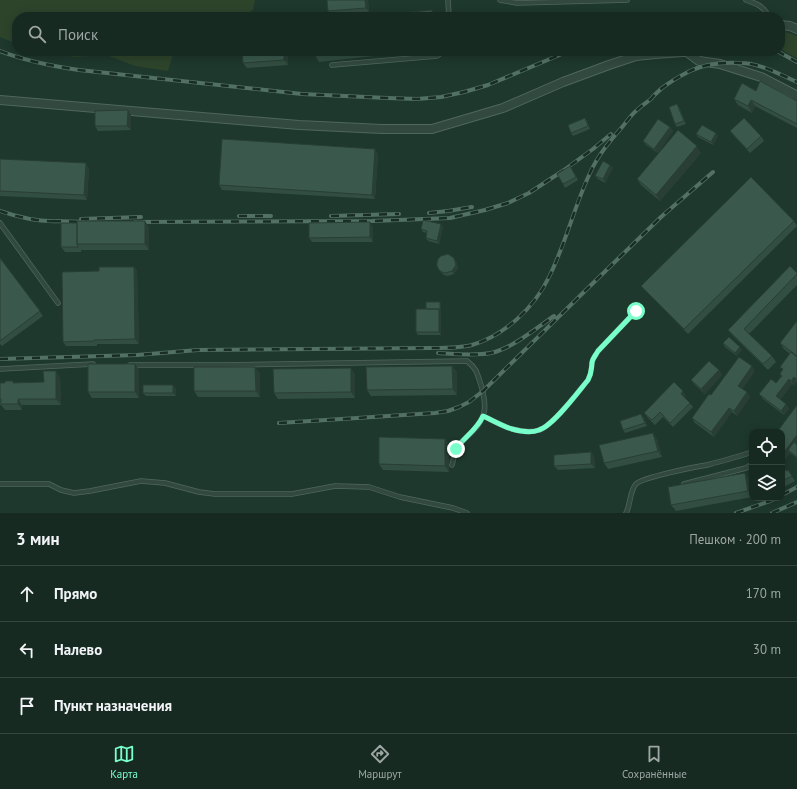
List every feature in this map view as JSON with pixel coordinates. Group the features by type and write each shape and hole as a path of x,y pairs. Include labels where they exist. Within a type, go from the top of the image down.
{"street":[{"path":"785,26 797,29"},
{"path":"0,100 299,126 432,129 504,108 563,82 636,56"},
{"path":"692,56 699,61 720,64 761,77 797,97"}],"lane":[{"path":"448,0 449,12"},
{"path":"500,0 517,4 627,0"},
{"path":"746,0 755,3 766,12"},
{"path":"332,65 437,56"},
{"path":"0,222 58,303"},
{"path":"483,416 510,428 531,431 539,430 551,422 588,380 591,374 593,358 598,351 636,311"},
{"path":"127,364 221,365 467,361 474,366 477,371 484,398 485,409 480,423 456,449 452,465"},
{"path":"0,369 96,364"},
{"path":"626,513 632,490 635,485 642,480 730,459 749,453"},
{"path":"680,485 746,468 750,465"},
{"path":"0,484 49,484 61,490 74,493 90,492 142,481 165,483 199,492 215,494 292,494 335,486 369,487 400,497 453,508 467,513"}],"green space":[{"path":"0,0 255,0 253,10 249,12 12,12 12,42 0,37"},
{"path":"785,32 797,36 797,58 785,52"},
{"path":"70,56 90,56 74,57"},
{"path":"109,56 172,56 168,71 135,66"}],"building":[{"path":"327,0 365,0 366,8 328,11"},
{"path":"432,10 432,12 411,12"},
{"path":"242,56 284,56 284,60 243,63"},
{"path":"760,81 797,101 797,124 751,100 748,106 734,99 742,83 756,91"},
{"path":"677,104 684,121 675,124 669,107"},
{"path":"128,110 127,126 95,126 95,111"},
{"path":"585,118 588,126 571,133 568,125"},
{"path":"744,118 761,136 747,149 730,131"},
{"path":"658,119 670,127 654,149 643,141"},
{"path":"702,125 716,133 711,142 696,134"},
{"path":"678,130 697,146 656,195 637,179"},
{"path":"222,139 375,149 372,195 219,185"},
{"path":"0,159 86,163 84,195 0,191"},
{"path":"603,161 610,165 603,179 595,176"},
{"path":"570,166 576,177 563,184 557,174"},
{"path":"751,177 794,221 684,329 641,286"},
{"path":"423,220 441,224 437,241 426,238 427,231 421,229"},
{"path":"77,221 145,221 145,244 77,244"},
{"path":"370,222 370,237 309,238 309,223"},
{"path":"61,223 77,223 78,247 61,247"},
{"path":"448,254 454,258 456,265 452,271 445,273 439,270 437,263 441,256"},
{"path":"0,258 40,311 0,341"},
{"path":"790,266 797,274 744,329 772,356 763,364 728,330"},
{"path":"99,267 134,267 135,339 63,342 62,272 99,271"},
{"path":"426,302 440,302 440,311 439,309 426,309"},
{"path":"416,309 439,309 439,332 416,332"},
{"path":"797,321 797,356 780,343"},
{"path":"729,337 740,347 735,353 723,343"},
{"path":"791,352 797,357 797,380 794,377 791,381 789,379 776,396 786,404 781,411 759,394 771,379 776,383 782,376 780,374 783,369 780,367"},
{"path":"739,357 752,366 738,386 747,392 734,411 729,408 711,432 692,418"},
{"path":"709,361 719,370 701,389 691,380"},
{"path":"88,364 135,364 135,392 88,392"},
{"path":"452,366 453,389 367,390 366,367"},
{"path":"194,367 255,367 256,391 194,391"},
{"path":"351,368 351,392 274,393 273,369"},
{"path":"43,371 56,371 56,399 18,399 18,404 1,404 0,383 5,383 5,381 13,381 13,383 44,382"},
{"path":"674,382 683,391 681,394 690,403 670,423 660,412 652,420 644,413"},
{"path":"143,385 173,385 173,393 143,393"},
{"path":"797,405 797,435 785,451 785,429 779,429"},
{"path":"641,414 645,423 623,430 620,421"},
{"path":"653,433 658,451 604,463 599,445"},
{"path":"379,437 445,439 445,466 379,464"},
{"path":"794,442 797,445 797,457 788,450"},
{"path":"591,452 591,464 554,466 554,455"},
{"path":"785,469 786,471 788,470 792,476 785,480"},
{"path":"745,473 748,491 671,505 668,487"}],"railway":[{"path":"0,51 12,55"},
{"path":"785,55 797,62"},
{"path":"14,56 39,63 79,70 302,94 417,99 441,97 488,85 557,56"},
{"path":"0,359 137,355 198,350 443,348 472,345 496,335 527,310 549,277 584,186 597,160 631,116 662,88 690,71 708,65 728,63 747,63 755,65 797,82"},
{"path":"135,222 372,221 450,218 508,203 529,193 564,170 611,134"},
{"path":"279,423 435,413 448,411 469,402 483,391 661,217 713,172"},
{"path":"429,213 472,207"},
{"path":"0,211 29,219 59,221"},
{"path":"331,216 399,214"},
{"path":"239,216 271,216"},
{"path":"81,219 141,217"},
{"path":"53,221 87,222"},
{"path":"438,353 478,354 499,351 524,338 554,316"},
{"path":"785,493 797,487"},
{"path":"736,513 770,501"},
{"path":"772,513 797,502"}],"route":[{"path":"456,449 480,423 483,416 510,428 531,431 539,430 551,422 588,380 591,374 593,358 598,351 636,311"}]}
